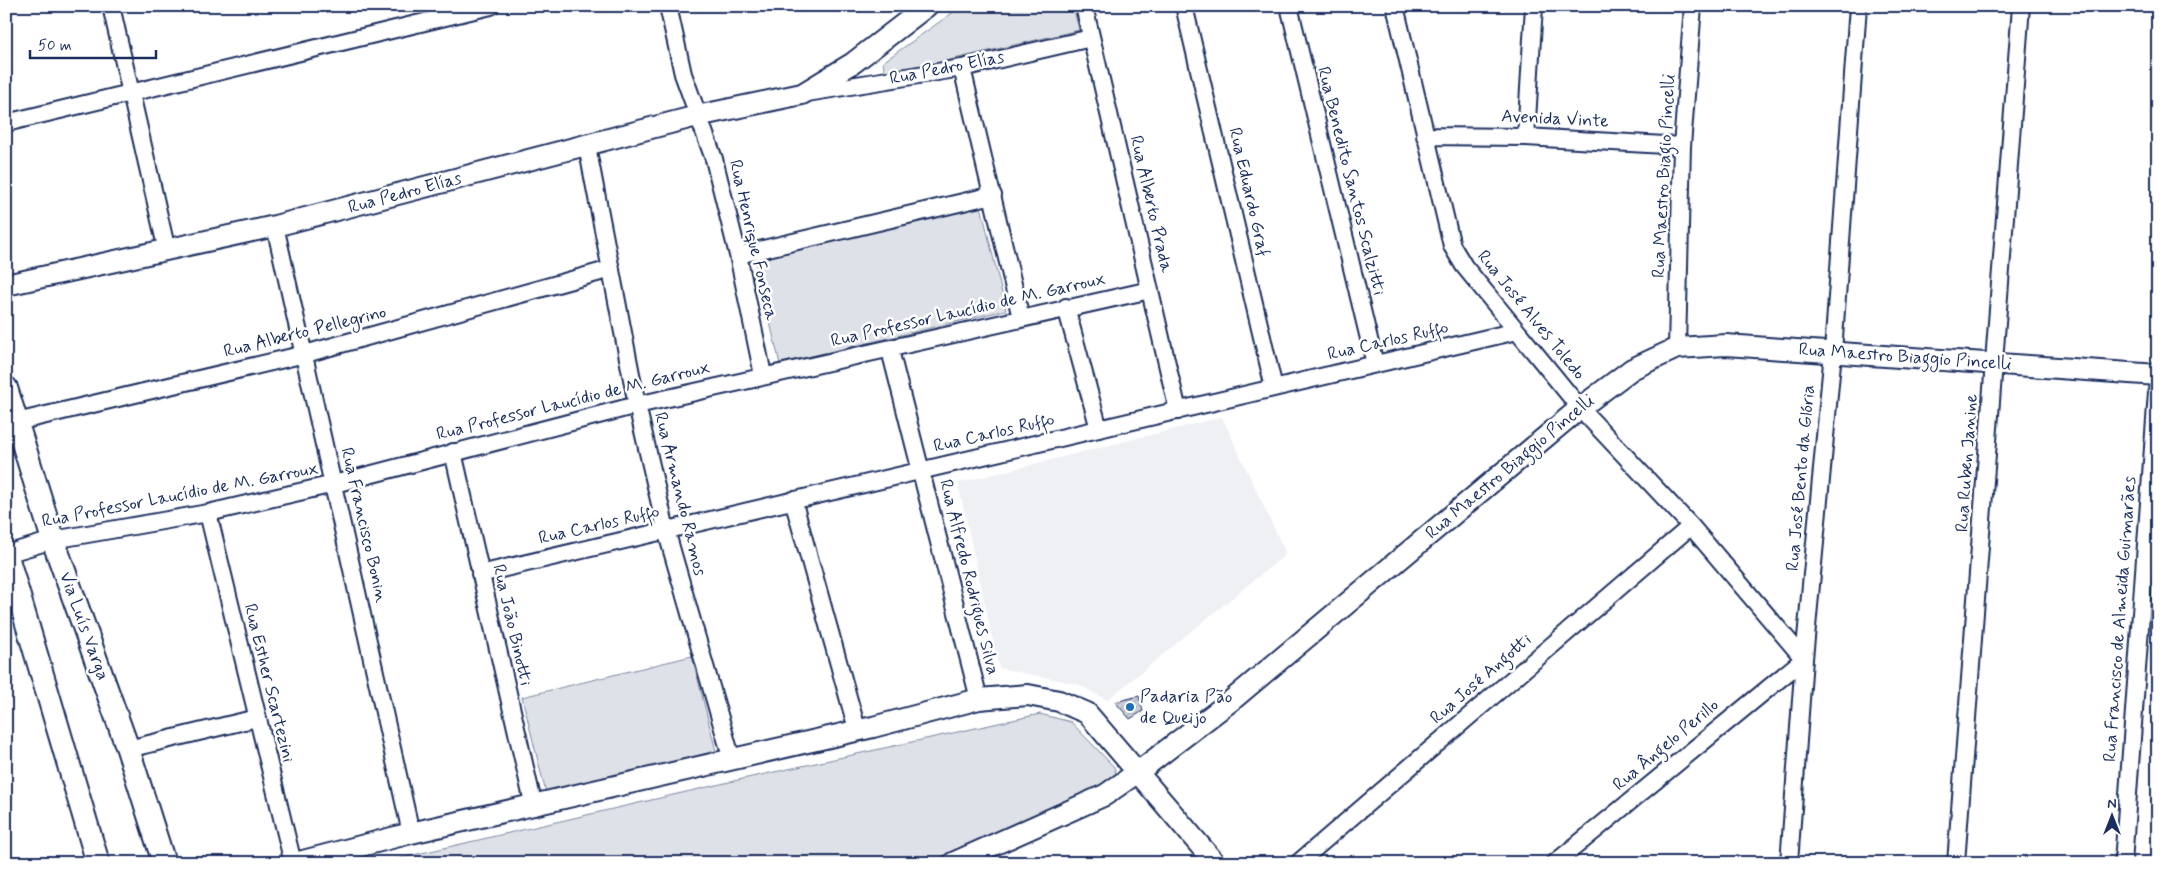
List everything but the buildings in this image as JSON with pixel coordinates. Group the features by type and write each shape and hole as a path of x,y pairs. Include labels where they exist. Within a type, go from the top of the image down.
{"main road":[{"name":"Via Luís Varga","path":"6,388 11,423 128,749 164,863"},
{"path":"6,553 98,863"}],"street":[{"path":"111,6 167,251"},
{"path":"6,124 491,6"},
{"name":"Rua Henrique Fonseca","path":"668,6 683,74 714,159 738,255 763,375"},
{"name":"Rua Pedro Elías","path":"802,94 853,63 927,6"},
{"name":"Rua Alberto Prada","path":"1084,6 1178,410"},
{"name":"Rua Eduardo Graf","path":"1184,6 1274,388"},
{"name":"Rua Benedito Santos Scalzitti","path":"1289,6 1375,364"},
{"name":"Rua José Alves Toledo","path":"1396,6 1452,246 1464,266 1580,408 1691,526 1766,618 1804,659"},
{"path":"1526,137 1534,6"},
{"name":"Rua Maestro Biagio Pincelli","path":"1677,348 1682,146 1693,6"},
{"name":"Rua José Bento da Glória","path":"1789,863 1804,659 1833,352 1858,6"},
{"name":"Rua Ruben Janine","path":"1956,863 2021,6"},
{"name":"Rua Pedro Elías","path":"6,285 275,226 698,116 802,94 962,68 1092,38"},
{"path":"962,68 1021,318"},
{"name":"Avenida Vinte","path":"1425,136 1526,137 1682,146"},
{"name":"Rua Armando Ramos","path":"587,146 637,405 666,530 732,760"},
{"path":"738,255 993,195"},
{"name":"Rua Francisco Bonin","path":"275,226 412,833"},
{"name":"Rua Alberto Pellegrino","path":"11,423 304,354 611,269"},
{"name":"Rua Professor Laucídio de M. Garroux","path":"6,553 53,540 208,513 334,484 637,405 763,375 890,350 1066,307 1150,290"},
{"path":"1066,307 1099,429"},
{"name":"Rua Carlos Ruffo","path":"480,574 1517,331"},
{"name":"Rua Maestro Biaggio Pincelli","path":"952,863 1105,795 1138,772 1232,700 1580,408 1632,369 1677,348 1726,345 1995,362 2158,377"},
{"name":"Rua Alfredo Rodrigues Silva","path":"890,350 979,699"},
{"name":"Rua Francisco de Almeida Guimarães","path":"2123,863 2158,377"},
{"name":"Rua João Binotti","path":"453,452 534,807"},
{"path":"793,500 857,730"},
{"name":"Rua Esther Scartezini","path":"208,513 294,863"},
{"name":"Rua José Angotti","path":"1298,863 1691,526"},
{"name":"Rua Ângelo Perillo","path":"1554,863 1804,659"},
{"path":"294,863 412,833 534,807 857,730 873,728 979,699 1028,695 1059,701 1087,713 1215,863"},
{"path":"128,749 257,718"}],"shaded area":[{"path":"962,6 1073,6 1079,30 885,75 883,62"},
{"path":"979,198 1006,310 780,364 753,252"},
{"path":"1222,417 1286,554 1107,700 1077,684 999,668 958,483"},
{"path":"692,656 716,751 546,793 522,697"},
{"path":"1040,714 1071,722 1114,767 1117,777 1112,787 925,863 379,863 738,780"}],"place":[{"name":"Padaria Pão de Queijo","path":"1130,707"}]}
